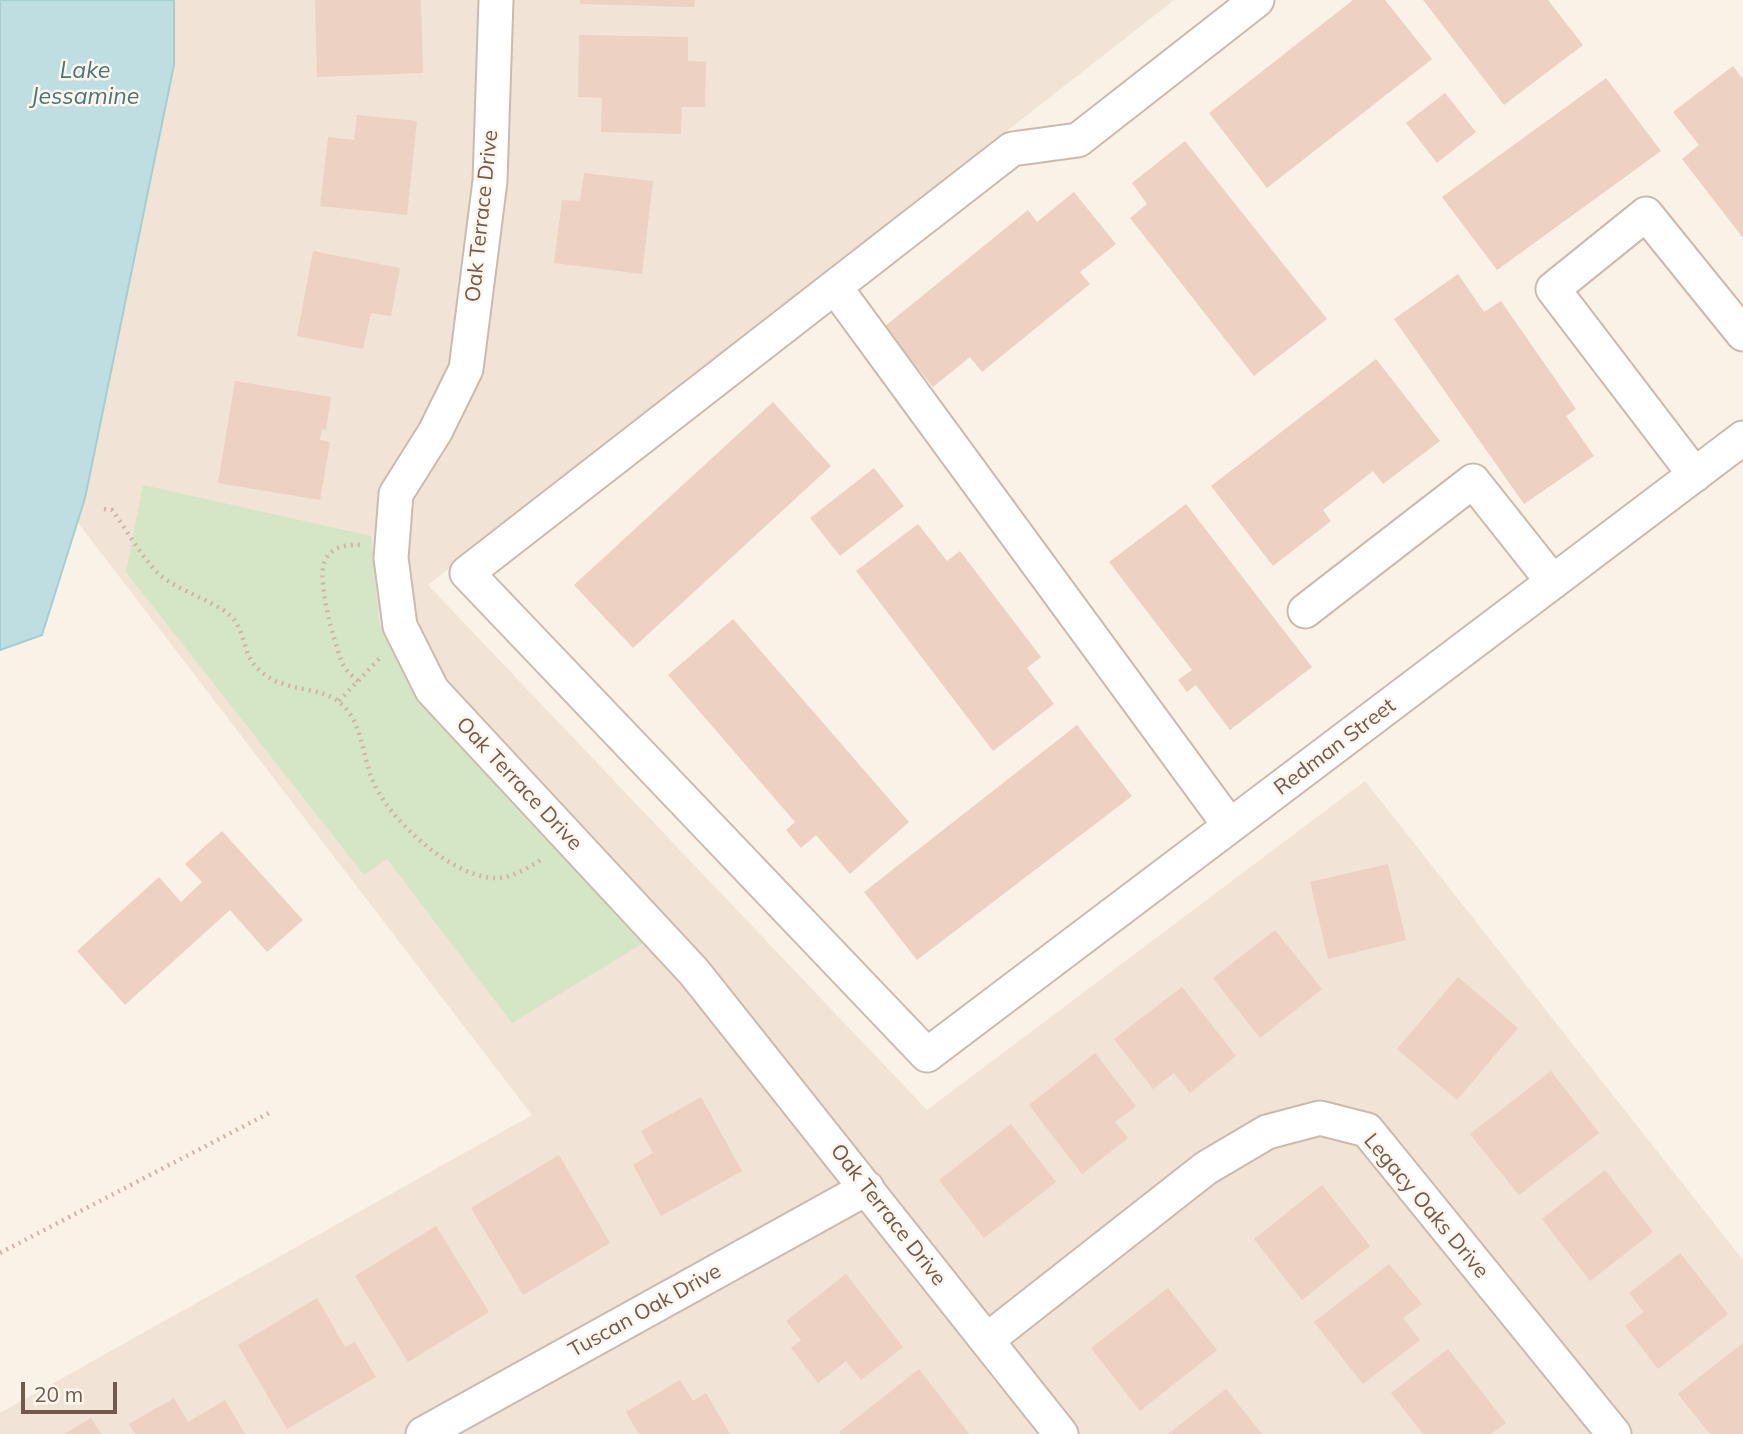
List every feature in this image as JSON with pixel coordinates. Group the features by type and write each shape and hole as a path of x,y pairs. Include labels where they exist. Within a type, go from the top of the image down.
{"street":[{"name":"Oak Terrace Drive","path":"496,0 490,181 466,369 435,432 396,494 392,550 400,625 432,690 694,972 1061,1434"},
{"path":"1230,826 835,287 1012,149 1078,141 1257,0"},
{"path":"1695,475 1553,289 1646,214 1743,334"},
{"name":"Redman Street","path":"835,287 467,573 927,1055 1743,438"},
{"path":"1305,611 1474,481 1553,582"},
{"name":"Legacy Oaks Drive","path":"987,1340 1206,1168 1267,1132 1320,1118 1367,1130 1614,1434"},
{"name":"Tuscan Oak Drive","path":"423,1434 867,1188"}],"path":[{"path":"104,509 111,510 157,573 181,590 221,608 234,621 247,659 267,677 286,687 325,695 338,701 352,719 372,779 387,804 412,833 475,876 497,878 517,873 552,854"},
{"path":"358,681 341,661 323,591 324,562 332,552 345,544 392,550"},
{"path":"338,701 405,635"},
{"path":"0,1253 273,1111"}],"shaded area":[{"path":"0,0 1174,0 428,585 927,1110 1365,781 1743,1260 1743,1434 0,1434 0,1413 532,1115 0,421"}],"green space":[{"path":"143,485 371,536 379,622 407,680 645,942 512,1023 387,859 364,875 126,572"}],"water":[{"name":"Lake Jessamine","path":"0,0 174,0 174,65 85,498 42,635 0,650"}],"building":[{"path":"315,0 421,0 423,73 317,77"},
{"path":"580,0 695,0 694,7 580,4"},
{"path":"1353,0 1385,0 1432,59 1267,188 1209,113"},
{"path":"1423,0 1548,0 1583,45 1504,105"},
{"path":"579,35 688,37 688,61 706,62 705,107 682,107 681,134 601,132 602,98 578,97"},
{"path":"1733,66 1743,79 1743,238 1682,159 1699,145 1673,112"},
{"path":"1606,78 1661,151 1497,270 1442,197"},
{"path":"1445,93 1476,132 1437,163 1406,123"},
{"path":"357,115 417,121 407,215 320,206 328,137 354,140"},
{"path":"1185,141 1327,319 1254,376 1130,218 1147,204 1132,183"},
{"path":"584,173 653,181 642,274 554,263 562,200 580,201"},
{"path":"1074,192 1116,244 1080,272 1090,284 982,372 970,357 933,387 884,327 1028,210 1037,222"},
{"path":"313,251 400,268 391,316 371,313 363,349 297,336"},
{"path":"1458,274 1484,312 1501,301 1576,409 1566,416 1594,456 1524,504 1394,319"},
{"path":"1376,359 1440,441 1383,484 1373,471 1323,510 1331,521 1273,566 1211,486"},
{"path":"235,381 331,397 326,430 322,429 320,440 330,442 320,500 218,483"},
{"path":"773,402 831,466 633,648 574,585"},
{"path":"874,468 904,506 840,556 810,518"},
{"path":"1186,504 1312,667 1230,730 1196,685 1187,692 1178,680 1192,670 1109,562"},
{"path":"918,524 947,561 960,551 1041,657 1027,668 1054,704 993,751 856,571"},
{"path":"733,619 909,822 850,874 816,835 801,848 786,830 795,822 668,675"},
{"path":"1077,725 1132,796 917,960 864,892"},
{"path":"222,831 303,920 267,952 230,910 125,1005 77,951 159,877 181,902 202,882 185,864"},
{"path":"1388,864 1406,940 1328,959 1310,882"},
{"path":"1275,930 1322,989 1260,1038 1213,978"},
{"path":"1458,977 1518,1028 1457,1100 1397,1049"},
{"path":"1182,987 1236,1056 1190,1093 1174,1073 1153,1089 1114,1039"},
{"path":"1095,1053 1136,1106 1115,1122 1128,1138 1082,1174 1029,1105"},
{"path":"1551,1071 1599,1133 1519,1195 1470,1134"},
{"path":"701,1097 742,1171 661,1216 633,1165 653,1153 641,1131"},
{"path":"1011,1124 1056,1182 984,1238 939,1180"},
{"path":"559,1155 610,1243 523,1295 471,1208"},
{"path":"1605,1170 1653,1232 1590,1281 1542,1219"},
{"path":"1322,1185 1370,1246 1302,1300 1254,1239"},
{"path":"436,1226 489,1312 408,1362 355,1276"},
{"path":"1680,1253 1728,1314 1658,1369 1625,1326 1644,1312 1629,1293"},
{"path":"1389,1264 1422,1304 1403,1318 1420,1340 1363,1384 1314,1322"},
{"path":"846,1274 903,1347 861,1380 846,1361 818,1383 791,1348 801,1340 786,1321"},
{"path":"1168,1288 1217,1350 1140,1411 1091,1348"},
{"path":"317,1298 345,1347 355,1342 376,1377 287,1429 238,1345"},
{"path":"1743,1343 1743,1434 1710,1434 1678,1394"},
{"path":"1448,1349 1506,1423 1491,1434 1423,1434 1391,1393"},
{"path":"919,1369 969,1434 840,1434 839,1432"},
{"path":"680,1380 693,1401 706,1393 730,1434 639,1434 626,1412"},
{"path":"1226,1389 1262,1434 1168,1434"},
{"path":"174,1398 188,1422 225,1400 245,1434 135,1434 129,1424"},
{"path":"91,1418 101,1434 64,1434"}]}
